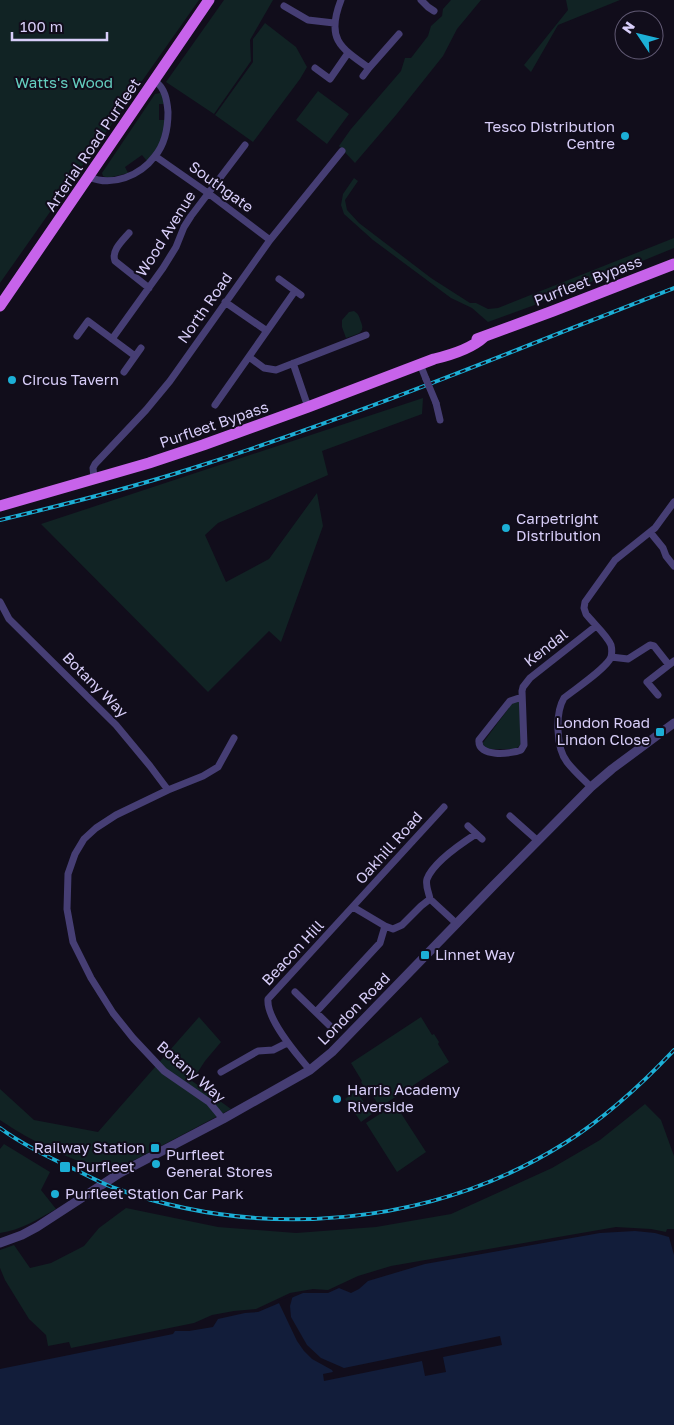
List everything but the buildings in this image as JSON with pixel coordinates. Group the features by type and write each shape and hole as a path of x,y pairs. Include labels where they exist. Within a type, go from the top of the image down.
{"main road":[{"name":"Arterial Road Purfleet","path":"0,306 209,0"},
{"name":"Purfleet Bypass","path":"0,506 149,463 308,407 434,359 442,352 467,342 674,264"}],"street":[{"path":"341,0 336,11 334,23 336,36 341,47 369,68"},
{"path":"421,0 428,8 434,11"},
{"path":"284,6 308,20 334,23"},
{"path":"363,76 399,34"},
{"path":"315,68 330,79 348,53"},
{"path":"89,177 103,181 125,178 145,167 155,156 164,138 168,117 163,90 160,84 155,81"},
{"name":"Wood Avenue","path":"112,339 176,247 184,227 191,216 245,145"},
{"name":"North Road","path":"94,478 93,468 96,464 170,381 270,240 342,151"},
{"name":"Southgate","path":"155,156 270,240"},
{"path":"128,233 113,254 114,261 149,288"},
{"path":"215,405 267,331 298,293 279,279"},
{"path":"225,302 267,331"},
{"path":"77,336 88,321 135,356"},
{"path":"249,357 264,368 276,370 366,335"},
{"path":"124,372 141,348"},
{"path":"293,363 308,407"},
{"path":"420,364 436,403 440,420"},
{"path":"591,787 566,761 558,733 560,704 564,698 598,671 611,657 612,650 610,644 586,614 584,602 618,557 655,528 674,502"},
{"path":"650,532 674,566"},
{"name":"Botany Way","path":"0,602 9,618 122,731 168,790"},
{"name":"Kendal","path":"522,697 510,701 484,734 479,743 482,750 486,752 517,752 521,750 524,745 523,687 530,678 596,626"},
{"path":"611,657 628,658 650,645 654,646 672,663 647,682 658,695"},
{"name":"London Road","path":"0,1243 37,1227 120,1173 223,1119 310,1070 332,1052 591,787 674,723"},
{"name":"Botany Way","path":"223,1119 209,1102 164,1071 113,1013 91,978 73,942 67,909 68,874 75,854 84,839 96,828 116,815 168,790 203,776 218,767 234,738"},
{"name":"Oakhill Road","path":"354,907 444,807"},
{"path":"510,816 538,841"},
{"path":"457,924 430,898 427,880 432,870 449,853 479,836 468,826"},
{"path":"354,907 385,926 393,928 402,925 430,898"},
{"name":"Beacon Hill","path":"310,1070 287,1043 268,1006 268,999 354,907"},
{"path":"316,1012 380,943 385,926"},
{"path":"295,992 330,1026"},
{"path":"222,1072 258,1051 272,1050 287,1043"}],"green space":[{"name":"Watts's Wood","path":"0,0 199,0 0,283"},
{"path":"224,0 273,0 250,40 251,61 214,114 166,82"},
{"path":"451,0 481,0 457,29 443,56 355,163 339,146 351,129 401,71 405,58 411,58 428,36 431,26 442,16 443,9"},
{"path":"566,0 620,0 558,25 531,72 524,65 568,10"},
{"path":"265,23 296,47 307,67 253,142 215,115 253,62 253,39"},
{"path":"318,91 349,114 327,144 296,120"},
{"path":"160,93 163,96 164,104 159,104 159,120 167,120 158,149 147,161 142,155 125,167 128,173 108,178 103,176 102,173 155,94"},
{"path":"354,178 358,181 345,200 347,210 359,223 431,278 470,303 476,303 488,309 498,308 674,238 674,248 488,322 472,308 451,298 373,240 344,214 341,205 343,194"},
{"path":"354,311 359,316 362,329 359,333 346,338 342,327 342,320 349,312"},
{"path":"423,398 422,414 322,451 328,475 218,523 205,535 226,582 269,559 317,493 323,526 281,642 269,631 208,692 41,524"},
{"path":"514,701 520,702 521,744 516,749 484,748 482,744"},
{"path":"199,1017 221,1042 205,1061 192,1081 231,1109 108,1174 39,1143 0,1120 0,1089 34,1120 98,1132"},
{"path":"421,1017 432,1035 434,1034 439,1042 438,1044 449,1062 380,1107 368,1089 366,1090 351,1063"},
{"path":"356,1091 372,1114 361,1122 345,1099"},
{"path":"395,1104 426,1152 397,1172 366,1123"},
{"path":"645,1104 661,1120 674,1156 674,1229 667,1229 666,1232 616,1227 391,1266 358,1276 328,1290 313,1289 290,1293 256,1309 212,1315 194,1323 71,1348 69,1342 48,1346 46,1335 29,1319 5,1280 0,1268 0,1250 14,1245 30,1268 51,1263 84,1246 99,1228 126,1208 218,1227 296,1233 376,1227 451,1214 552,1168 600,1140"},
{"path":"4,1144 50,1172 41,1190 56,1209 22,1227 0,1233 0,1149"}],"water":[{"path":"635,1231 655,1233 669,1237 674,1255 674,1425 0,1425 0,1369 173,1334 175,1331 213,1327 218,1319 258,1312 303,1293 328,1293 339,1288 351,1293 368,1281 425,1264 600,1233"}],"pier":[{"path":"293,1295 290,1306 291,1317 307,1345 321,1358 344,1368 500,1336 502,1345 443,1357 446,1372 425,1376 422,1361 324,1381 323,1374 333,1372 332,1370 312,1359 304,1351 297,1341 278,1301"}],"railway":[{"path":"0,520 143,483 251,449 433,383 674,288"},
{"path":"0,1128 37,1151 102,1183 173,1205 230,1215 289,1219 347,1217 404,1208 460,1193 514,1171 565,1143 595,1122 636,1088 674,1050"}],"place":[{"name":"Tesco Distribution Centre","path":"625,136"},
{"name":"Circus Tavern","path":"12,380"},
{"name":"Carpetright Distribution","path":"506,528"},
{"name":"London Road Lindon Close","path":"660,732"},
{"name":"Linnet Way","path":"425,955"},
{"name":"Harris Academy Riverside","path":"337,1099"},
{"name":"Railway Station","path":"155,1148"},
{"name":"Purfleet General Stores","path":"156,1164"},
{"name":"Purfleet","path":"65,1167"},
{"name":"Purfleet Station Car Park","path":"55,1194"}]}
